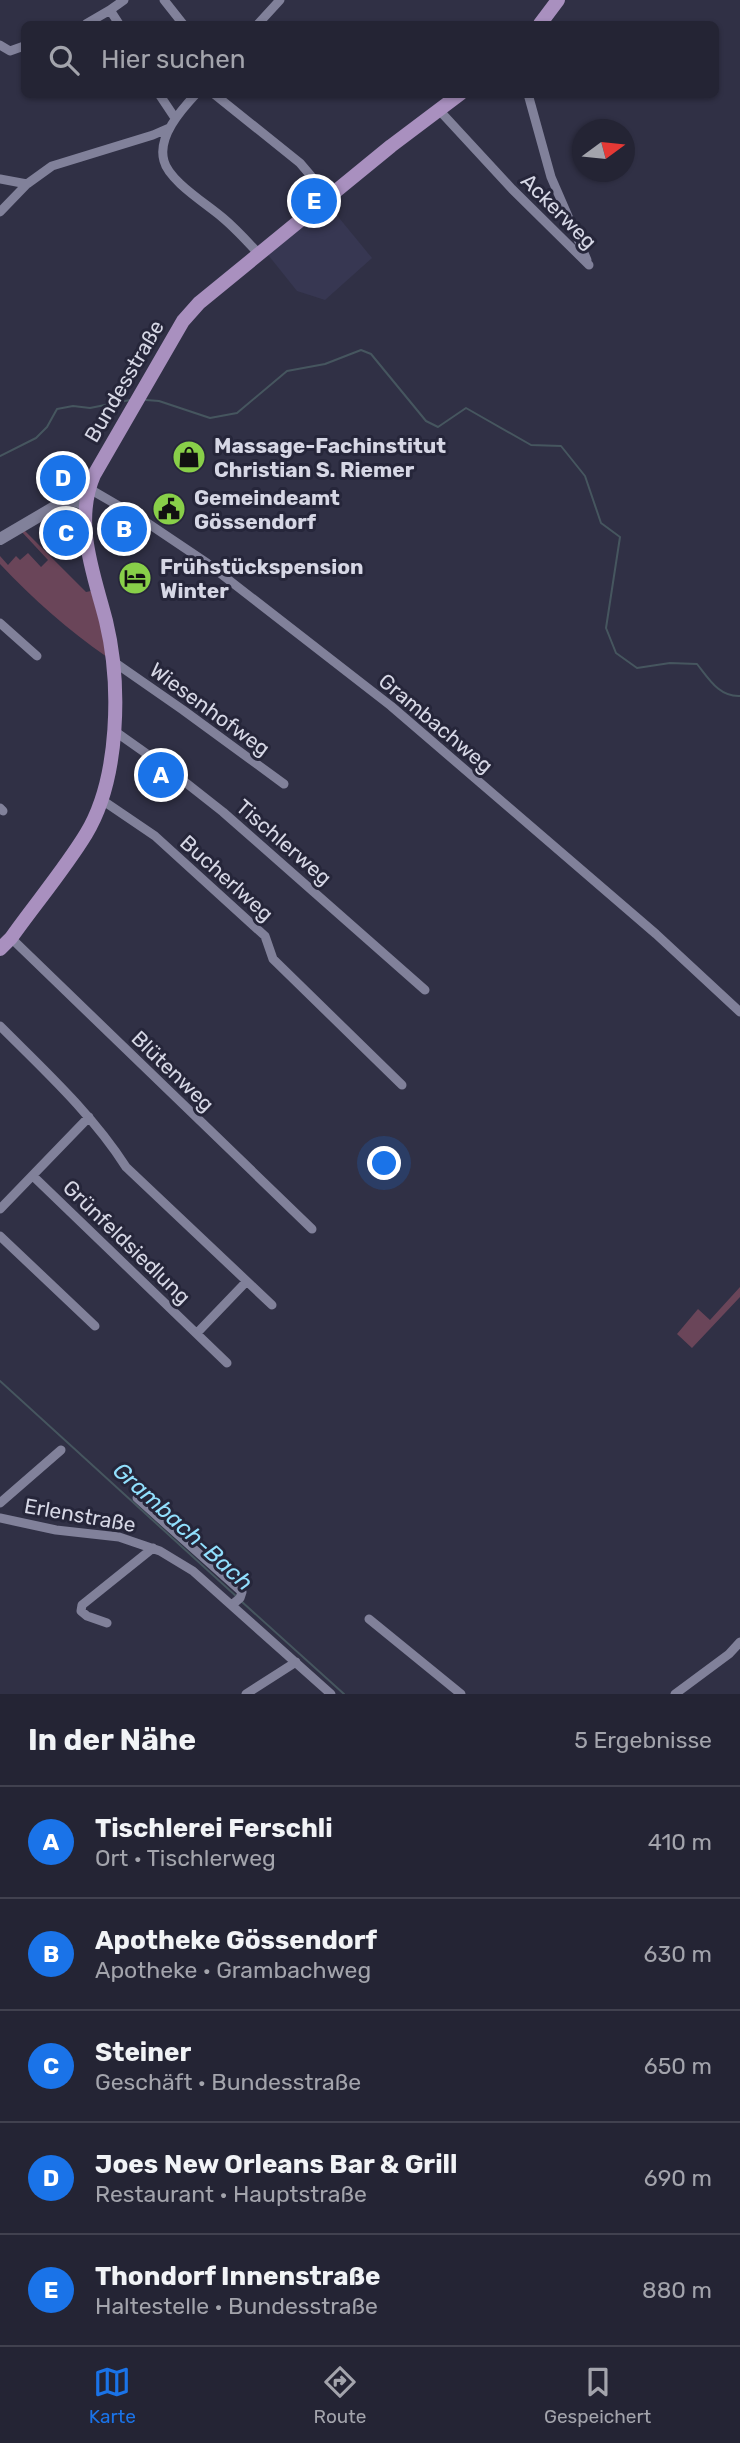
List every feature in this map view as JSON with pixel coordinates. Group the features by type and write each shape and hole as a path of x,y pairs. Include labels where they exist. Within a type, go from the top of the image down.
{"main road":[{"path":"542,21 558,0"},
{"name":"Bundesstraße","path":"0,949 11,938 87,833 102,800 110,767 114,662 90,564 85,517 88,488 183,321 199,303 328,196 455,98"},
{"path":"0,538 63,502 71,500 86,504"}],"street":[{"path":"91,21 124,0"},
{"path":"164,0 181,21"},
{"path":"261,21 280,0"},
{"path":"110,10 118,21"},
{"path":"0,45 10,51 21,48"},
{"path":"161,98 175,118"},
{"path":"192,98 169,128 164,149 164,165 172,175 224,218 258,253"},
{"path":"219,98 300,163 328,196"},
{"name":"Ackerweg","path":"439,110 510,188 589,265 551,177 529,98"},
{"path":"0,212 27,184 60,163 169,128"},
{"path":"153,135 163,144 164,149"},
{"path":"0,179 27,184"},
{"name":"Grambachweg","path":"88,488 143,520 207,563 380,698 656,933 740,1012"},
{"path":"0,623 37,656"},
{"name":"Wiesenhofweg","path":"114,662 284,784"},
{"name":"Tischlerweg","path":"113,730 223,812 425,990"},
{"name":"Bucherlweg","path":"102,800 155,836 265,936 273,959 402,1085"},
{"name":"Blütenweg","path":"11,938 312,1228"},
{"path":"0,1026 89,1117 109,1140 126,1167 272,1305"},
{"name":"Grünfeldsiedlung","path":"0,1209 89,1117"},
{"name":"Grünfeldsiedlung","path":"33,1176 227,1363"},
{"path":"0,1236 95,1326"},
{"name":"Grünfeldsiedlung","path":"197,1333 246,1282"},
{"path":"0,1503 61,1450"},
{"name":"Erlenstraße","path":"137,1498 242,1592 237,1601"},
{"name":"Erlenstraße","path":"0,1518 56,1530 119,1537 153,1548 237,1601 331,1694"},
{"name":"Erlenstraße","path":"107,1623 87,1616 82,1611 82,1605 153,1548"},
{"path":"369,1619 461,1694"},
{"path":"675,1694 729,1654 740,1642"},
{"path":"246,1694 296,1662"}],"shaded area":[{"path":"326,202 372,258 325,300 297,291 265,251"},
{"path":"24,530 86,592 91,591 107,657 51,614 0,564 0,556 8,565 16,556 20,560 28,553 41,567 48,560 21,531"},
{"path":"740,1287 740,1297 692,1348 677,1334 698,1309 710,1320"}],"waterway":[{"path":"146,400 159,401 210,418 237,413 287,371 325,364 361,350 371,354 426,421 438,427 466,408 531,445 561,446 585,476 601,523 620,537 606,628 616,653 637,668 670,663 697,664 720,690 726,694 740,696"},
{"path":"0,456 36,438 47,427 57,409 73,406 90,408 130,400"},
{"name":"Grambach-Bach","path":"0,1381 237,1597"},
{"name":"Grambach-Bach","path":"241,1601 344,1694"}],"place":[{"name":"Thondorf Innenstraße","path":"314,201"},
{"name":"Massage-Fachinstitut Christian S. Riemer","path":"189,457"},
{"name":"Joes New Orleans Bar & Grill","path":"63,478"},
{"name":"Gemeindeamt Gössendorf","path":"169,509"},
{"name":"Apotheke Gössendorf","path":"124,529"},
{"name":"Steiner","path":"66,533"},
{"name":"Frühstückspension Winter","path":"135,578"},
{"name":"Tischlerei Ferschli","path":"161,775"}]}
